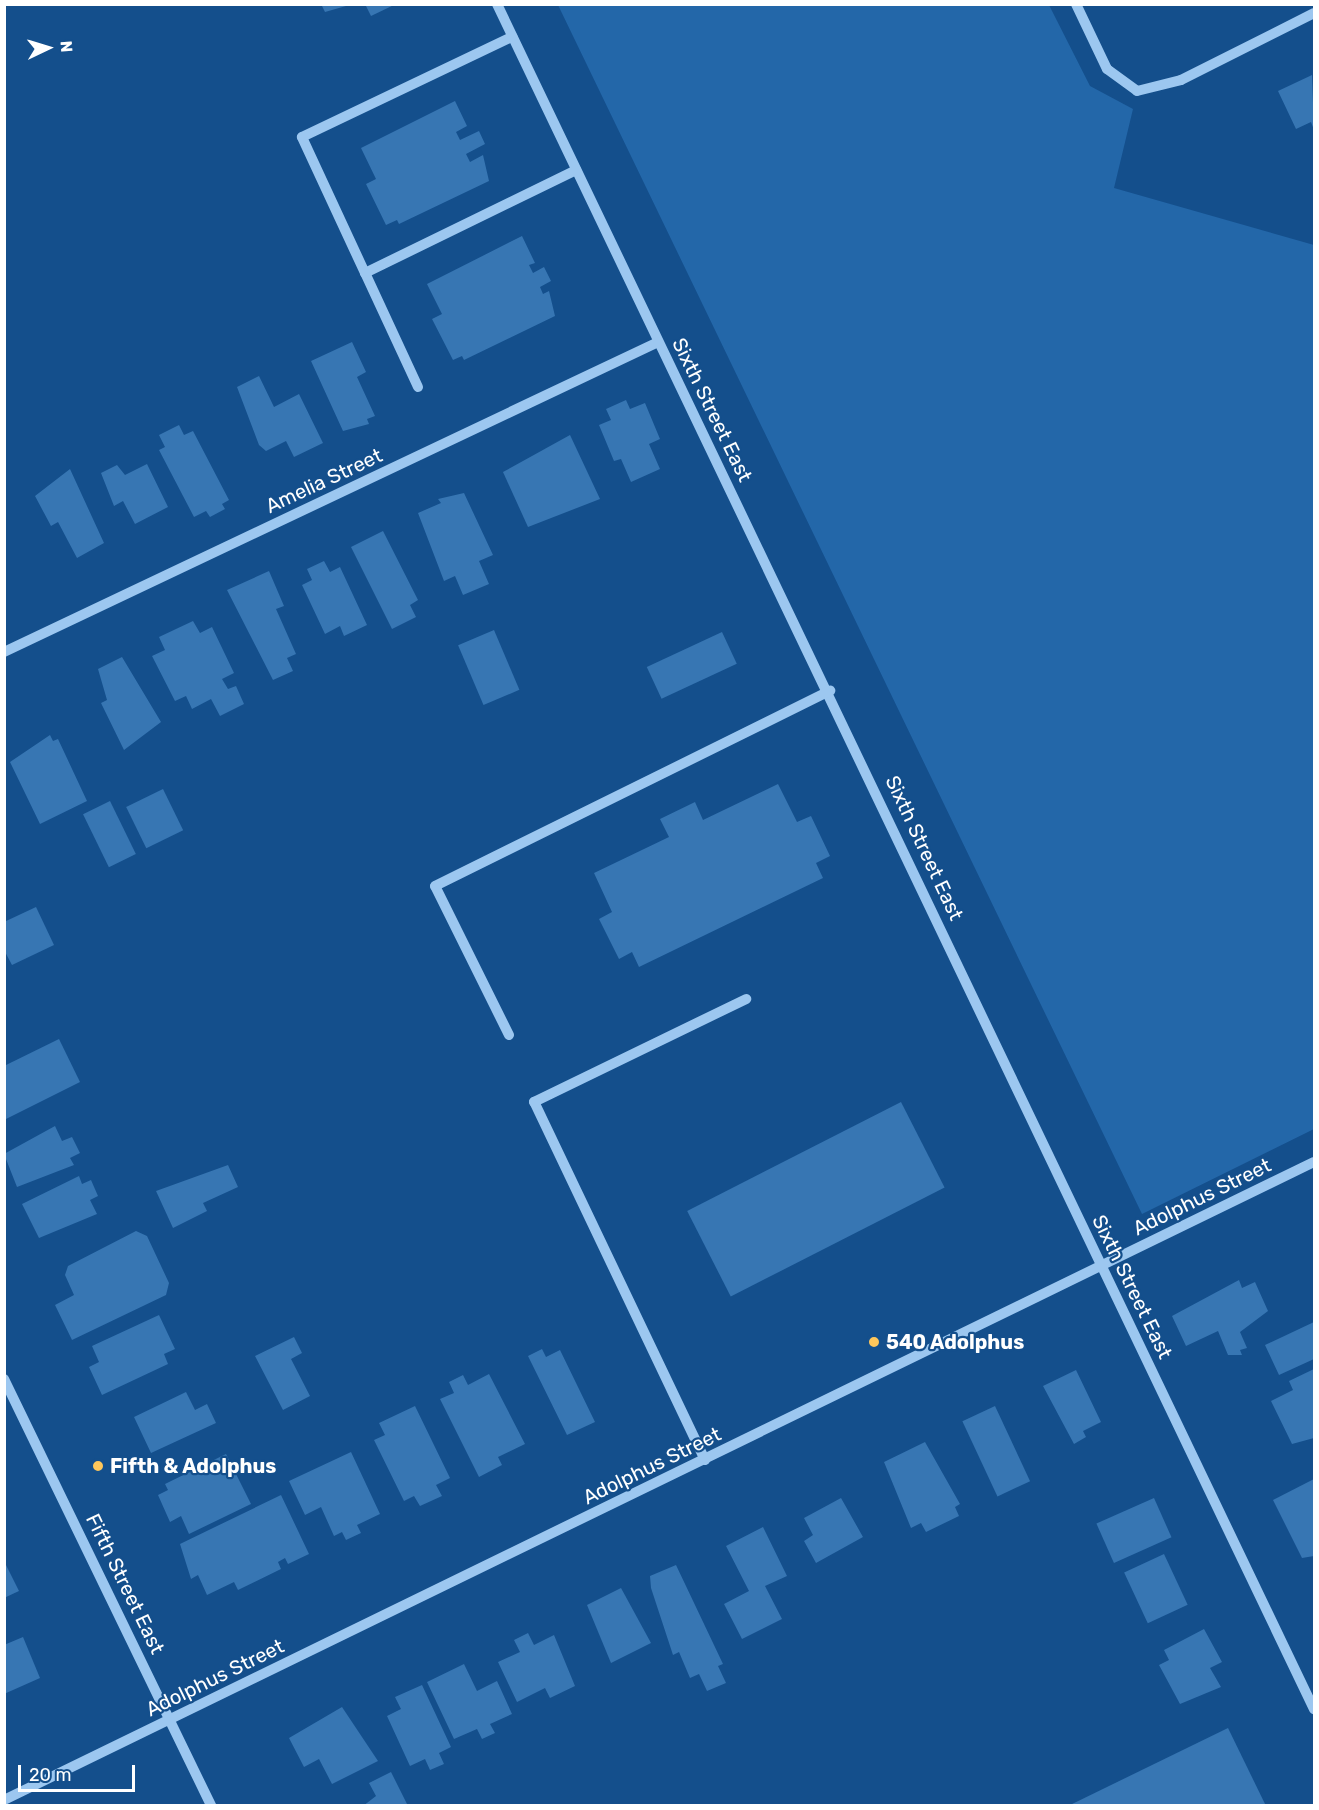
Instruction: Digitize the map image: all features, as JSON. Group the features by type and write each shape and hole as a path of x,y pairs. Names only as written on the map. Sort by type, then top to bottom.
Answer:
{"street":[{"name":"Sixth Street East","path":"497,4 658,342 830,691 1101,1266 1314,1709"},
{"path":"1076,4 1107,69 1137,91 1181,80 1314,13"},
{"path":"418,387 302,137 512,37"},
{"path":"365,273 576,170"},
{"name":"Amelia Street","path":"4,652 658,342"},
{"path":"509,1035 435,886 830,691"},
{"path":"705,1460 534,1102 746,999"},
{"name":"Adolphus Street","path":"4,1800 1314,1162"},
{"name":"Fifth Street East","path":"4,1379 211,1806"}],"shaded area":[{"path":"558,5 1049,5 1090,86 1133,109 1114,188 1314,245 1314,1129 1142,1214"}],"building":[{"path":"321,4 353,4 325,12"},
{"path":"365,4 396,4 371,16"},
{"path":"1312,75 1314,130 1311,122 1296,129 1278,91"},
{"path":"455,101 467,126 456,132 460,140 479,131 485,144 466,154 470,162 483,155 489,181 399,224 397,220 386,225 366,184 376,179 361,148"},
{"path":"522,236 535,263 529,265 533,273 544,267 551,281 540,287 543,294 549,291 555,316 464,360 462,356 453,360 432,319 442,314 427,284"},
{"path":"352,342 366,372 357,377 375,416 367,419 369,424 343,431 311,361"},
{"path":"259,376 274,407 299,394 323,443 294,457 286,441 266,451 259,445 237,387"},
{"path":"626,400 630,409 645,403 660,439 649,444 660,469 631,482 621,459 614,461 599,425 611,420 606,409"},
{"path":"179,425 184,435 193,431 229,500 222,504 225,509 210,517 206,511 194,517 159,450 165,447 159,435"},
{"path":"570,435 600,499 528,527 503,472"},
{"path":"147,464 168,507 135,524 123,501 114,506 101,473 117,465 125,475"},
{"path":"70,469 104,543 77,558 58,522 51,526 35,496"},
{"path":"464,493 493,555 479,561 489,584 463,595 455,576 444,581 418,513 441,503 438,499"},
{"path":"383,531 418,600 410,605 416,617 392,629 351,547"},
{"path":"324,561 330,572 340,567 367,625 344,636 340,626 325,634 302,585 312,580 307,569"},
{"path":"269,571 284,606 276,609 296,654 287,658 293,671 273,680 227,590"},
{"path":"193,621 200,633 212,627 234,673 222,679 228,689 236,686 244,704 220,716 211,699 192,709 186,696 175,701 152,656 165,650 159,637"},
{"path":"494,630 519,690 483,705 458,645"},
{"path":"722,632 737,664 662,699 647,667"},
{"path":"122,657 161,722 124,750 101,703 107,700 98,669"},
{"path":"50,735 53,741 58,739 87,801 40,824 10,762"},
{"path":"778,784 797,822 811,816 830,856 816,863 823,878 639,967 632,952 619,959 599,919 612,912 594,873 669,837 660,819 695,802 703,820"},
{"path":"163,789 183,830 146,848 126,807"},
{"path":"110,801 136,854 109,867 83,814"},
{"path":"36,907 54,945 12,965 4,950 4,922"},
{"path":"59,1039 80,1082 4,1120 4,1066"},
{"path":"901,1102 945,1188 731,1296 687,1211"},
{"path":"55,1126 62,1141 72,1137 80,1153 70,1158 74,1165 17,1187 4,1154"},
{"path":"228,1165 238,1187 203,1203 207,1211 173,1228 156,1191"},
{"path":"79,1176 82,1184 91,1180 98,1196 90,1200 97,1214 39,1238 22,1204"},
{"path":"136,1231 147,1236 169,1283 166,1295 72,1340 55,1305 74,1295 65,1275 68,1266"},
{"path":"1239,1280 1242,1288 1255,1282 1268,1311 1240,1332 1247,1348 1240,1350 1242,1355 1228,1355 1218,1331 1186,1346 1172,1316"},
{"path":"159,1315 175,1349 164,1354 168,1364 102,1395 89,1367 99,1362 92,1346"},
{"path":"1314,1322 1314,1359 1279,1375 1265,1345"},
{"path":"294,1337 302,1353 291,1359 310,1396 283,1410 255,1356"},
{"path":"542,1349 546,1357 560,1350 595,1422 567,1435 528,1356"},
{"path":"1314,1369 1314,1438 1292,1444 1271,1401 1293,1390 1289,1381"},
{"path":"1076,1370 1101,1422 1083,1431 1086,1437 1074,1444 1043,1386"},
{"path":"489,1374 525,1444 498,1457 502,1465 479,1477 440,1399 454,1393 449,1382 463,1375 468,1385"},
{"path":"186,1392 195,1410 207,1404 216,1423 151,1453 134,1417"},
{"path":"415,1406 450,1478 436,1485 442,1496 420,1506 414,1496 404,1501 374,1440 385,1435 379,1423"},
{"path":"995,1406 1030,1481 997,1496 962,1421"},
{"path":"925,1442 960,1504 955,1507 959,1516 926,1532 921,1523 911,1528 884,1462"},
{"path":"351,1452 380,1514 357,1525 361,1533 346,1540 342,1532 334,1536 321,1507 305,1515 289,1481"},
{"path":"226,1454 251,1504 189,1534 181,1516 170,1522 158,1495 168,1490 165,1484"},
{"path":"1314,1479 1314,1556 1302,1558 1273,1500"},
{"path":"281,1495 309,1554 288,1564 285,1558 278,1562 281,1569 238,1590 234,1582 207,1595 198,1575 191,1579 180,1544"},
{"path":"841,1498 863,1537 816,1563 804,1541 813,1535 804,1518"},
{"path":"1154,1498 1171,1537 1114,1563 1096,1524"},
{"path":"763,1527 787,1576 765,1586 782,1619 742,1639 724,1604 749,1591 726,1546"},
{"path":"1164,1554 1188,1605 1148,1623 1124,1573"},
{"path":"4,1561 19,1591 4,1598"},
{"path":"676,1565 723,1664 718,1666 726,1683 707,1691 699,1674 690,1678 679,1652 673,1655 651,1588 650,1576"},
{"path":"621,1588 651,1643 611,1663 587,1605"},
{"path":"1204,1629 1222,1662 1210,1668 1221,1687 1180,1704 1159,1665 1169,1660 1164,1650"},
{"path":"528,1633 534,1645 554,1635 575,1686 550,1698 545,1688 517,1702 498,1662 520,1652 514,1640"},
{"path":"23,1637 40,1678 4,1694 4,1645"},
{"path":"464,1664 477,1691 497,1681 512,1714 490,1724 495,1733 482,1739 477,1729 454,1739 427,1682"},
{"path":"422,1685 451,1747 439,1753 444,1764 430,1770 425,1759 410,1766 387,1716 401,1709 395,1697"},
{"path":"342,1707 378,1761 332,1784 319,1759 304,1767 289,1738"},
{"path":"1228,1728 1266,1806 1068,1806"},
{"path":"391,1772 408,1806 363,1806 376,1796 369,1783"}],"place":[{"name":"540 Adolphus","path":"874,1342"},
{"name":"Fifth & Adolphus","path":"98,1466"}]}
